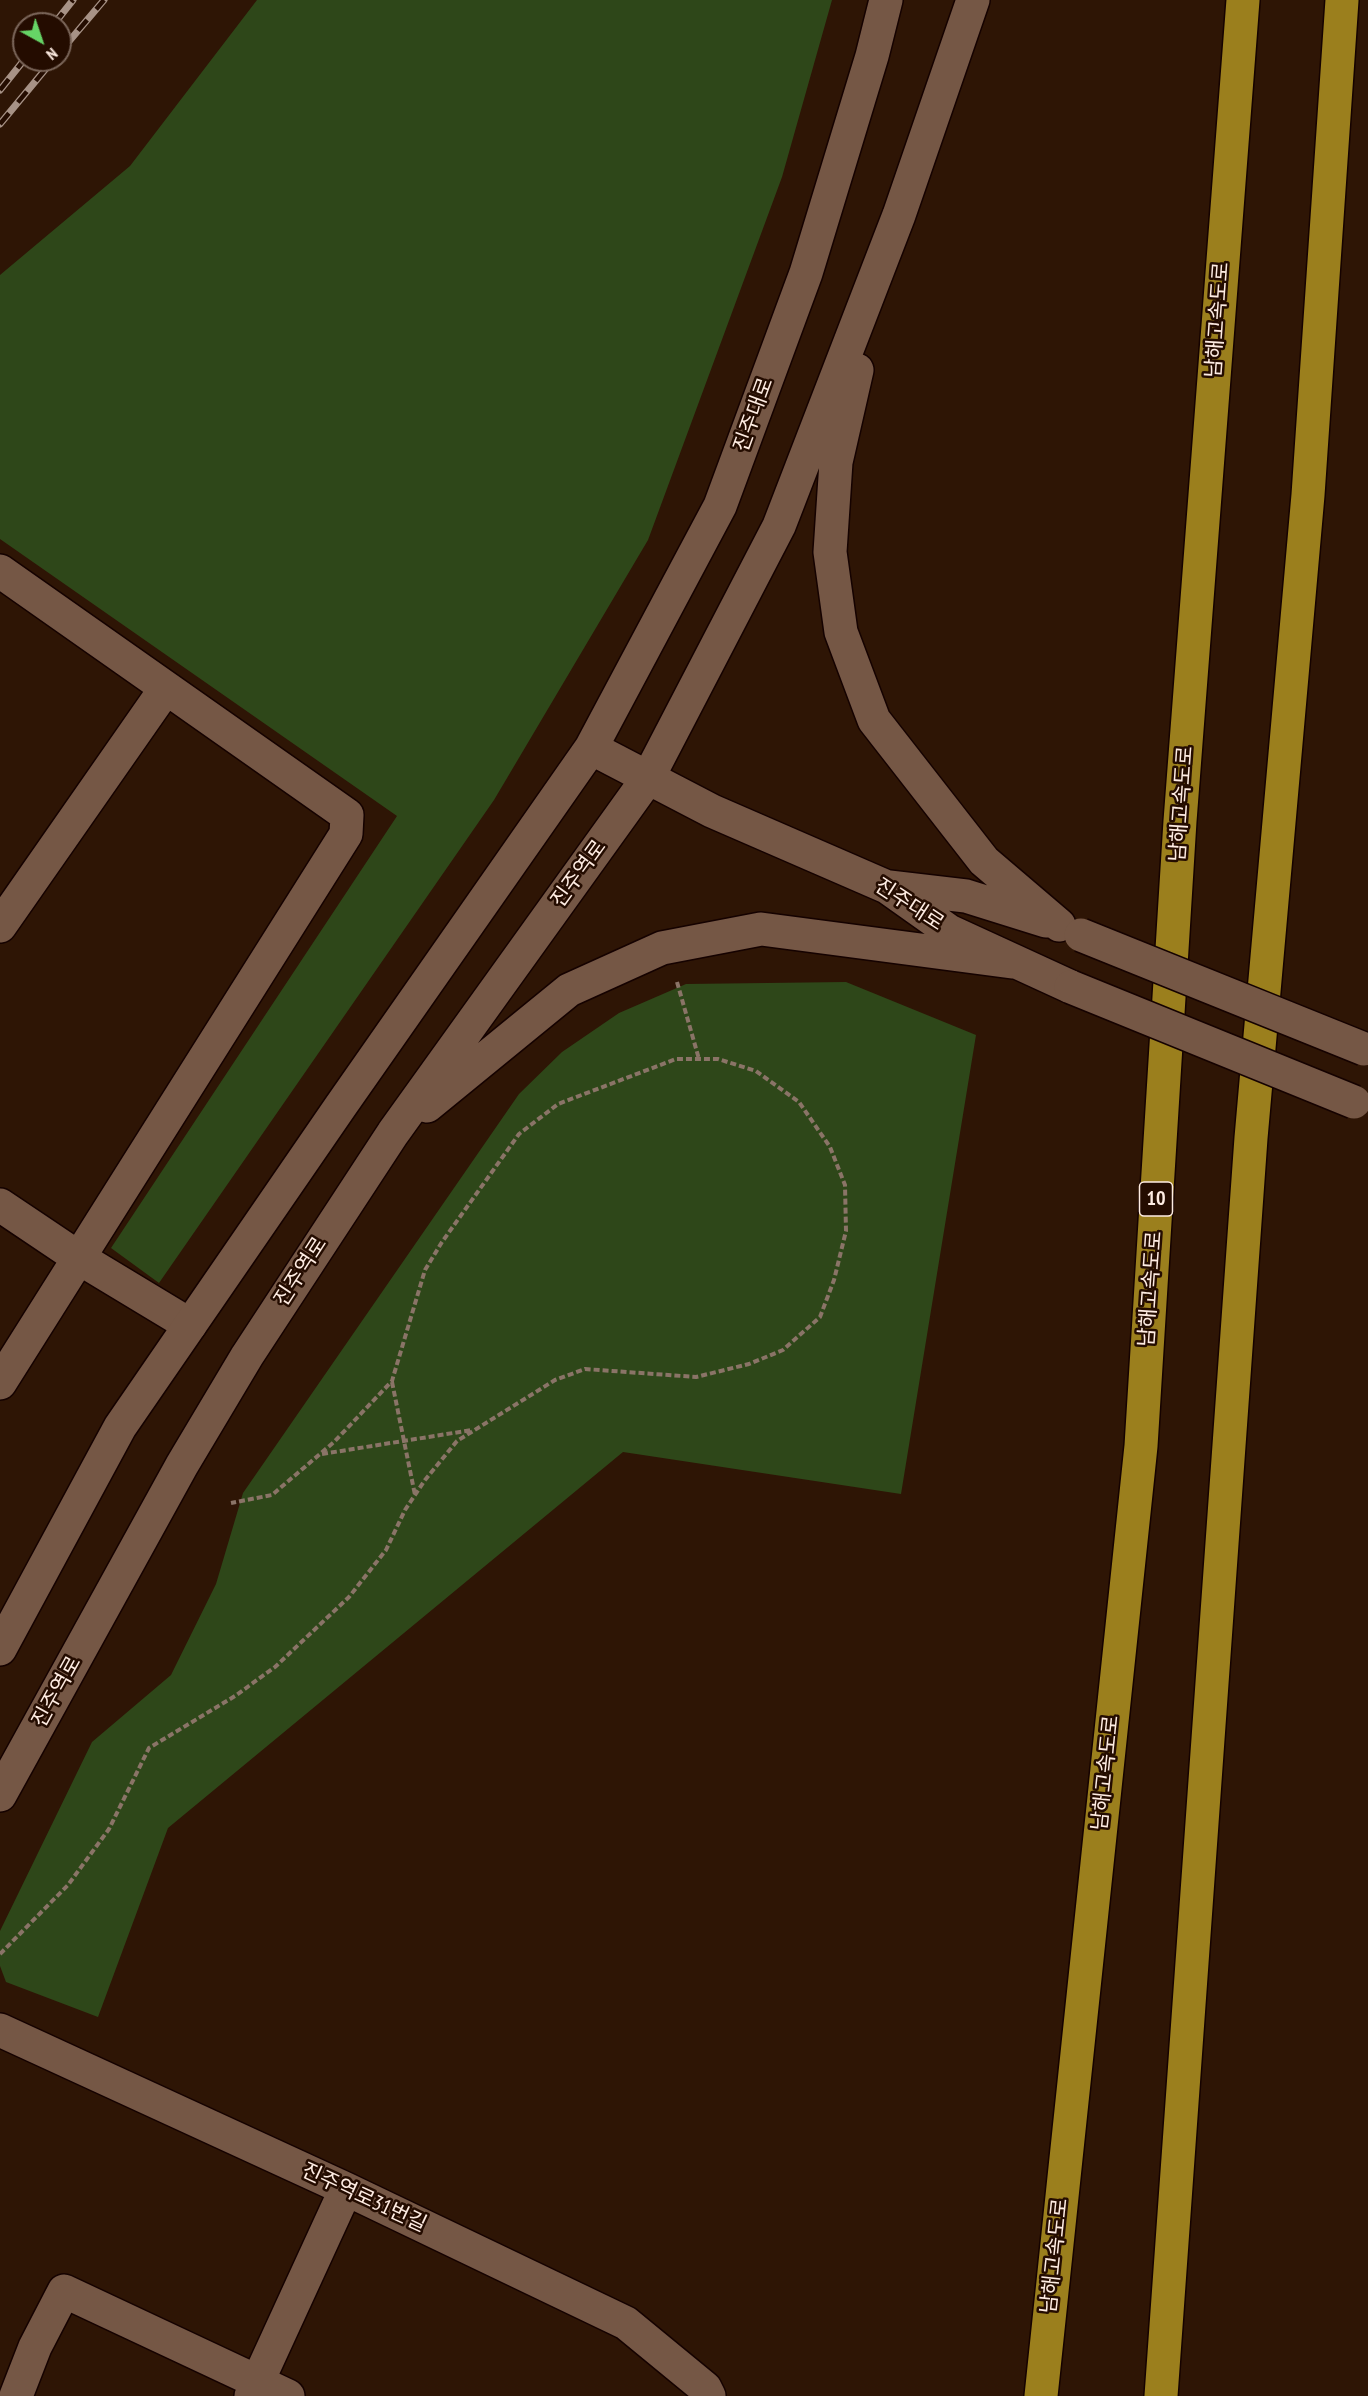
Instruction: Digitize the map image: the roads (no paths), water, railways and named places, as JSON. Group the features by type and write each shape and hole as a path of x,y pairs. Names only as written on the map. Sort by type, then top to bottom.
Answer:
{"highway":[{"name":"남해고속도로","path":"1041,2396 1141,1446 1180,821 1243,0"},
{"path":"1161,2396 1250,1150 1308,495 1342,0"}],"street":[{"name":"진주대로","path":"886,0 872,56 806,273 720,506 591,748 712,811 887,887 949,931 1012,962 1361,1105"},
{"path":"648,778 779,526 899,215 973,0"},
{"path":"881,263 836,462 830,552 841,632 874,720 984,861 1070,930"},
{"path":"0,571 347,815 346,834 0,1383"},
{"path":"0,926 166,688"},
{"path":"0,1649 120,1427 339,1107 591,748"},
{"name":"진주역로","path":"0,1795 182,1465 247,1356 393,1133 648,778"},
{"path":"887,887 966,896 1070,930 1366,1050"},
{"path":"393,1133 569,990 662,948 761,928 1012,962"},
{"path":"0,1205 79,1258 190,1325"},
{"name":"진주역로31번길","path":"0,2030 346,2189 626,2323 705,2388 710,2396"},
{"path":"254,2389 346,2189"},
{"path":"16,2396 35,2347 64,2290 254,2389 288,2396"}],"railway":[{"path":"64,12 73,0"},
{"path":"72,38 104,0"},
{"path":"0,90 14,72"},
{"path":"0,124 43,72"}]}
